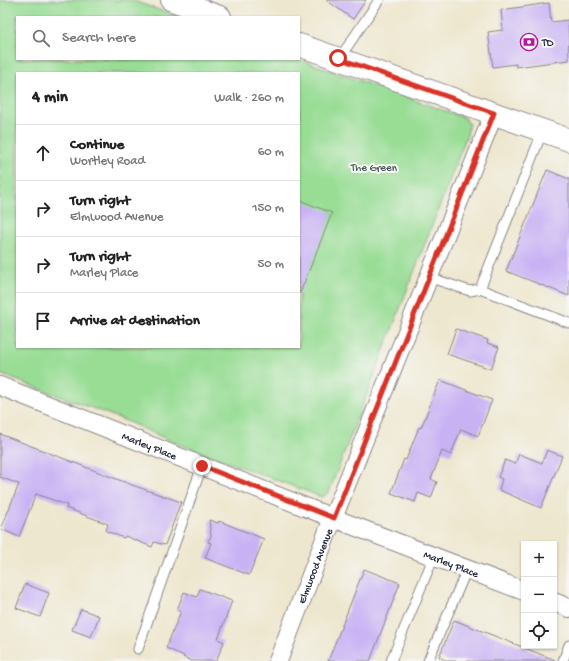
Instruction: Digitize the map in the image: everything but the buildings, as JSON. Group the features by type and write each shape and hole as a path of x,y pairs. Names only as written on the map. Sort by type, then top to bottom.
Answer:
{"street":[{"path":"172,0 217,16"},
{"path":"300,45 494,113 560,133"},
{"name":"Elmwood Avenue","path":"278,661 494,113"},
{"name":"Marley Place","path":"0,386 334,518 521,590"},
{"path":"557,603 569,608"}],"lane":[{"path":"338,58 379,0"},
{"path":"480,289 560,133"},
{"path":"428,278 470,291 480,289 569,323"},
{"path":"138,649 202,466"},
{"path":"391,661 434,556"},
{"path":"428,661 467,569"},
{"path":"562,661 569,645"}],"green space":[{"name":"The Green","path":"0,0 131,0 176,16 16,16 16,60 300,60 465,118 469,124 467,135 329,492 322,497 171,441 124,420 0,374"}],"place":[{"name":"TD","path":"529,42"}],"route":[{"path":"202,466 334,518 494,113 338,58"}]}
